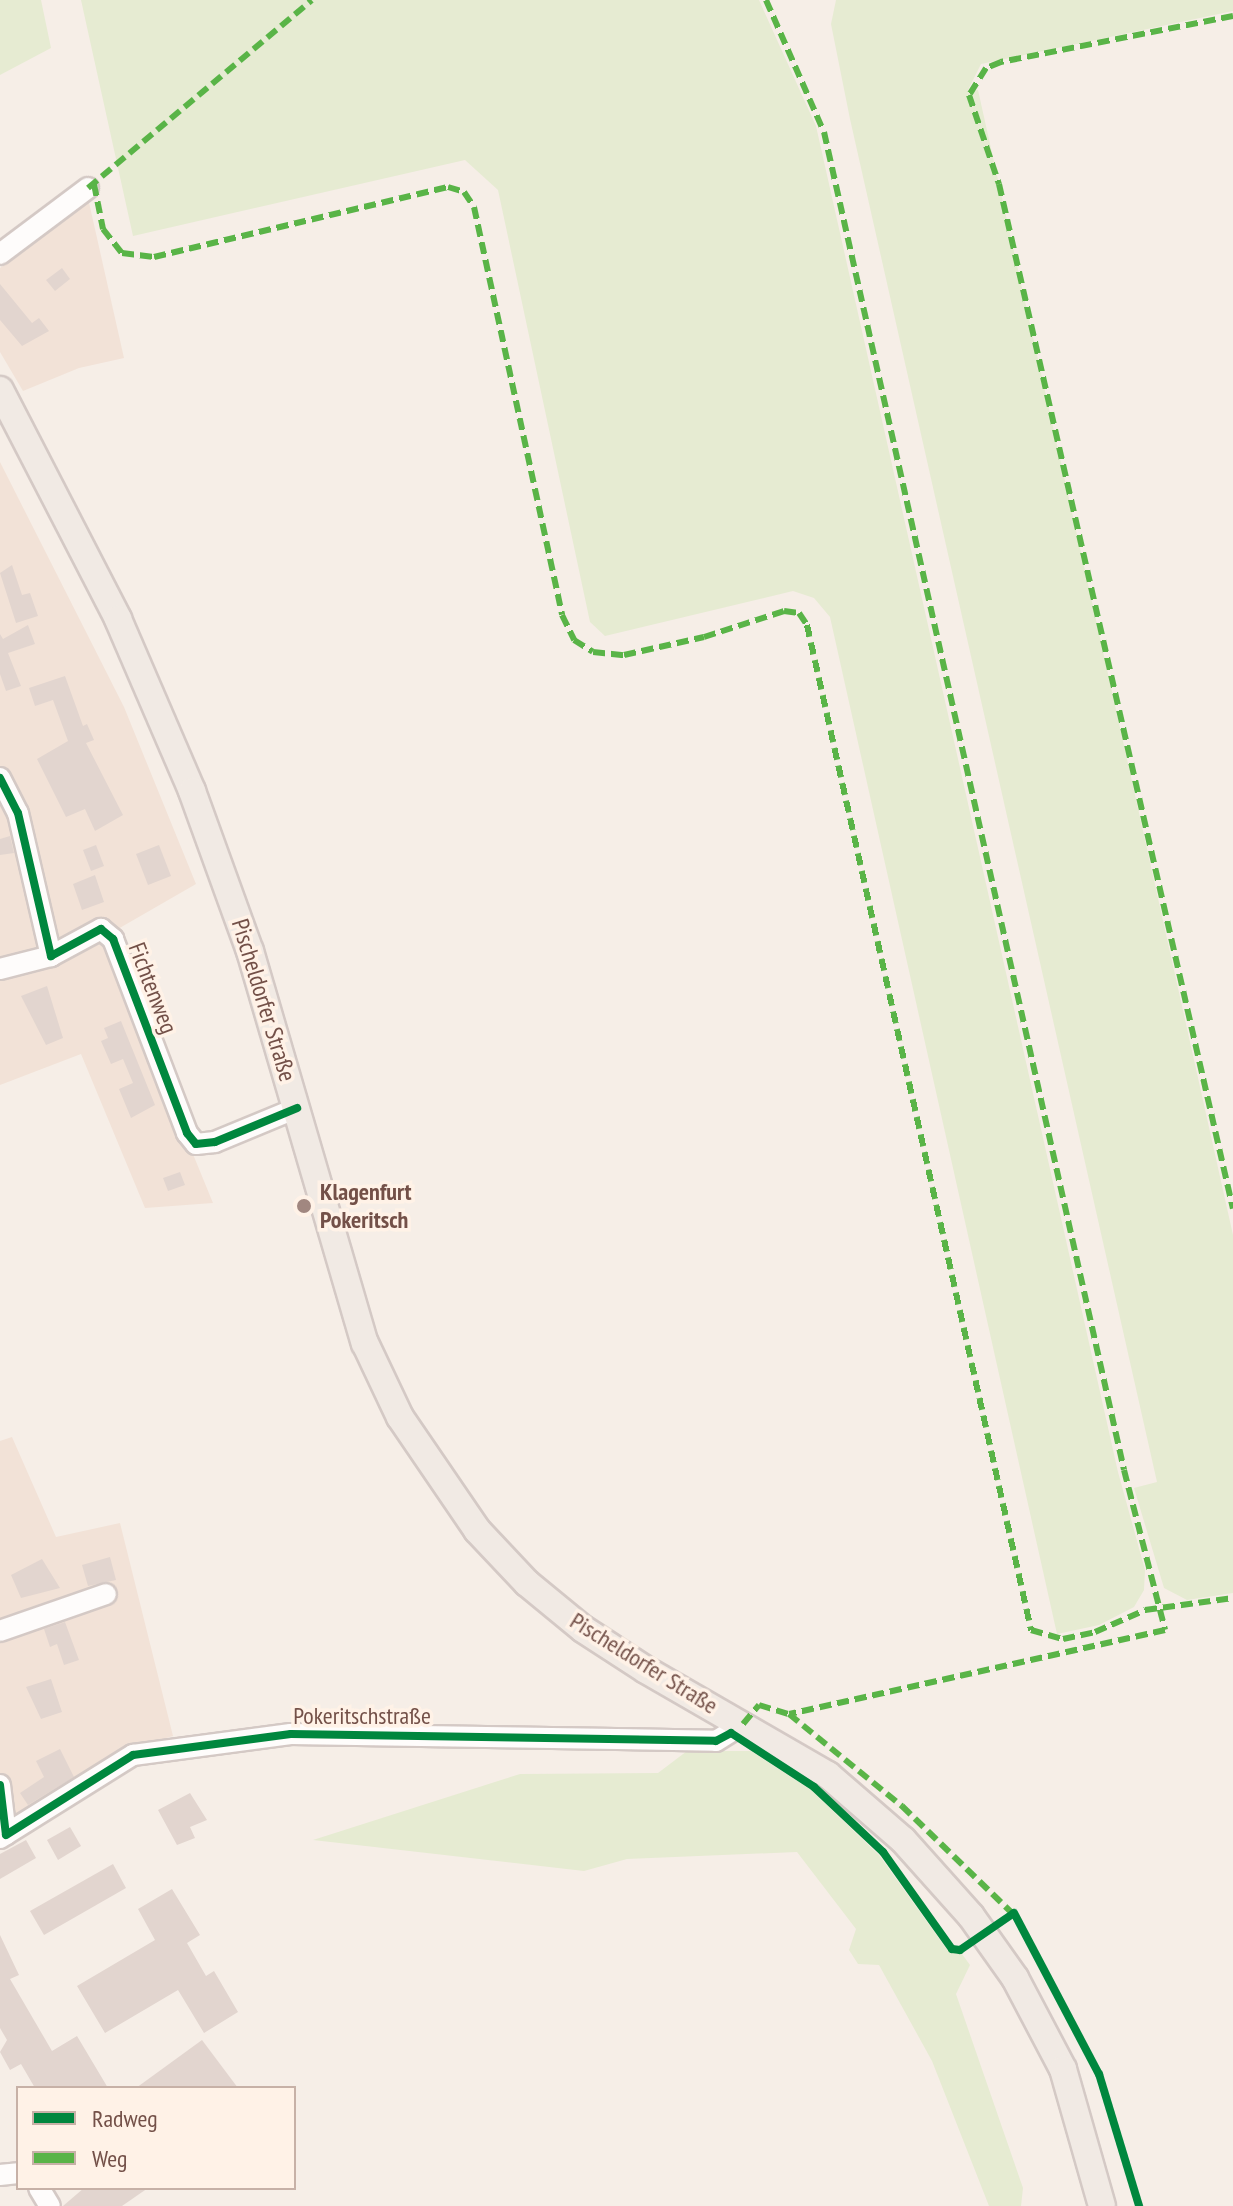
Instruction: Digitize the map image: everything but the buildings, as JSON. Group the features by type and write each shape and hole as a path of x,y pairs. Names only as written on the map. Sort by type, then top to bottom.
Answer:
{"main road":[{"name":"Pischeldorfer Straße","path":"0,390 118,619 192,791 250,951 365,1343 400,1417 436,1475 477,1530 527,1583 583,1629 828,1775 903,1840 971,1916 1046,2032 1063,2069 1102,2206"},
{"path":"1092,2168 1111,2206"}],"street":[{"path":"0,254 88,188"},
{"path":"0,778 18,813 51,956 0,969"},
{"name":"Fichtenweg","path":"51,956 101,929 113,939 187,1133 196,1144 215,1142 297,1108"},
{"path":"0,1638 0,1630 106,1594"},
{"name":"Pokeritschstraße","path":"3,1836 133,1755 291,1734 716,1741 743,1724"},
{"path":"0,1785 3,1836"}],"shaded area":[{"path":"88,198 124,358 79,368 23,391 0,352 0,268"},
{"path":"0,462 124,707 196,884 104,937 213,1203 145,1208 81,1054 0,1085"},
{"path":"12,1437 56,1537 120,1523 173,1736 136,1747 0,1831 0,1441"}],"green space":[{"path":"0,0 41,0 51,48 0,75"},
{"path":"81,0 759,0 816,126 1118,1472 1145,1570 1144,1590 1134,1607 1099,1625 1057,1634 830,617 814,598 793,591 605,636 590,622 498,190 465,160 133,236"},
{"path":"836,0 1233,0 1233,11 981,64 967,92 978,90 1233,1235 1233,1593 1187,1600 1164,1588 1134,1488 1157,1482 850,119 831,24"},
{"path":"687,1751 751,1751 811,1790 879,1855 948,1951 962,1954 970,1965 956,1994 1023,2188 1021,2206 989,2206 932,2061 879,1965 858,1964 849,1950 856,1929 797,1852 627,1859 584,1871 313,1840 520,1774 658,1773"}],"marked path":[{"path":"88,188 312,0"},
{"path":"766,0 824,132 1124,1470 1165,1630 789,1714"},
{"path":"1233,16 1001,62 986,68 969,95 999,184 1233,1209"},
{"path":"94,184 103,229 122,253 154,257 448,187 464,192 474,207 562,615 574,640 593,652 624,655 704,637 784,611 799,613 807,625 1031,1630 1063,1639 1095,1632 1145,1610 1233,1598"},
{"path":"743,1724 759,1705 789,1714 902,1806 1017,1918"}],"cycle path":[{"path":"0,778 18,813 51,956 101,929 113,939 187,1133 196,1144 215,1142 297,1108"},
{"path":"0,1785 6,1835 133,1755 291,1734 716,1741 731,1733 814,1787 883,1852 952,1949 960,1950 1014,1913 1099,2074 1139,2206"}],"place":[{"name":"Klagenfurt Pokeritsch","path":"304,1206"}]}
